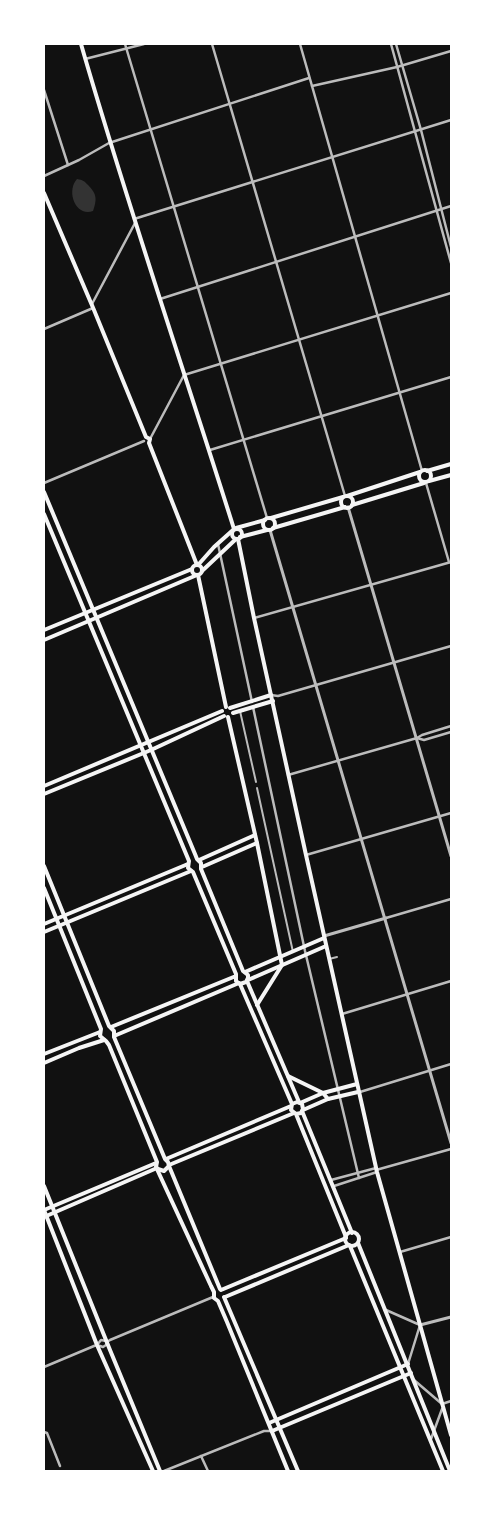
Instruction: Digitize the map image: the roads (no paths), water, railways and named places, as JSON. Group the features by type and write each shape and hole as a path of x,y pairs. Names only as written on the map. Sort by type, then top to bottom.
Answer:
{"main road":[{"path":"81,44 109,142 210,450 234,529 232,535 238,538 451,475"},
{"path":"44,193 202,571"},
{"path":"44,630 192,569 234,529 451,464"},
{"path":"423,471 431,475 426,482"},
{"path":"423,471 418,478 426,482"},
{"path":"44,492 148,743 198,860 201,863 201,868 244,972 248,975 247,980 257,1006 299,1102 303,1106 352,1233 358,1237 358,1243 450,1471"},
{"path":"345,496 352,498 348,506"},
{"path":"345,496 341,503 348,506"},
{"path":"44,514 141,745 189,863 188,868 192,872 236,975 236,981 239,983 270,1052 291,1105 291,1110 295,1114 346,1242 349,1245 443,1471"},
{"path":"268,519 275,522 275,525 270,529 264,528 263,524 268,519"},
{"path":"50,529 58,526"},
{"path":"44,640 197,575 238,538 241,531 234,529"},
{"path":"238,538 288,775 376,1170 451,1434"},
{"path":"192,569 197,575 226,712 257,843 282,965 257,1006"},
{"path":"74,588 82,584"},
{"path":"114,601 118,609"},
{"path":"44,786 141,745 271,695"},
{"path":"44,794 151,750 226,712 232,713 273,701"},
{"path":"81,771 84,777"},
{"path":"44,924 189,863 193,859 198,860 255,835"},
{"path":"44,932 132,895 192,872 197,872 201,868 257,843"},
{"path":"44,866 192,1223 224,1293 278,1428 298,1471"},
{"path":"44,888 60,925 101,1037 105,1040 157,1162 158,1169 218,1301 288,1471"},
{"path":"130,888 132,895"},
{"path":"44,1054 100,1030 104,1026 110,1026 176,1000 236,975 239,972 244,972 305,947 324,937"},
{"path":"44,1063 78,1048 109,1040 114,1036 239,983 245,983 247,980 326,946"},
{"path":"176,1000 180,1008"},
{"path":"270,1052 276,1050"},
{"path":"288,1076 323,1093 328,1099"},
{"path":"153,1471 97,1345 45,1217 44,1210 157,1162 161,1158 166,1159 291,1105 294,1102 357,1084"},
{"path":"45,1217 158,1169 164,1171 169,1166 299,1114 303,1110 328,1099 358,1092"},
{"path":"44,1186 160,1471"},
{"path":"184,1227 192,1223"},
{"path":"214,1295 216,1290 221,1290 346,1238 352,1233"},
{"path":"218,1301 349,1245 353,1246 358,1243"},
{"path":"269,1424 408,1364"},
{"path":"272,1431 411,1374"}],"street":[{"path":"125,44 268,519"},
{"path":"85,60 144,44"},
{"path":"212,44 345,496"},
{"path":"300,44 423,471"},
{"path":"391,44 451,263"},
{"path":"396,44 421,130 451,246 447,247"},
{"path":"312,86 397,67 451,50"},
{"path":"44,176 68,166 109,142 309,78"},
{"path":"44,90 68,166"},
{"path":"405,95 410,93"},
{"path":"44,329 92,307 135,222 174,207 451,120"},
{"path":"427,174 432,172"},
{"path":"160,299 451,206"},
{"path":"44,483 147,440 184,375 451,293"},
{"path":"210,450 451,377"},
{"path":"254,618 450,562 426,482"},
{"path":"348,506 451,856"},
{"path":"270,529 451,1142"},
{"path":"218,544 306,954 359,1178"},
{"path":"271,695 278,696 451,646"},
{"path":"273,701 278,696"},
{"path":"240,711 256,782"},
{"path":"288,775 417,738 451,726"},
{"path":"417,738 424,740 451,732"},
{"path":"257,788 293,952"},
{"path":"306,855 451,813"},
{"path":"324,937 451,899"},
{"path":"329,959 337,957"},
{"path":"342,1014 451,981"},
{"path":"358,1092 430,1072 451,1064"},
{"path":"331,1180 376,1170 451,1149"},
{"path":"334,1186 376,1170"},
{"path":"399,1252 451,1237"},
{"path":"97,1345 103,1347 107,1342 214,1295"},
{"path":"376,1309 384,1308 420,1325 451,1317"},
{"path":"408,1364 420,1325"},
{"path":"44,1367 97,1345 101,1340 107,1342"},
{"path":"413,1379 442,1406"},
{"path":"430,1440 442,1406 451,1401"},
{"path":"264,1431 269,1424"},
{"path":"164,1471 264,1431 272,1431"},
{"path":"44,1432 47,1433 60,1466"},
{"path":"201,1456 208,1471"}]}
